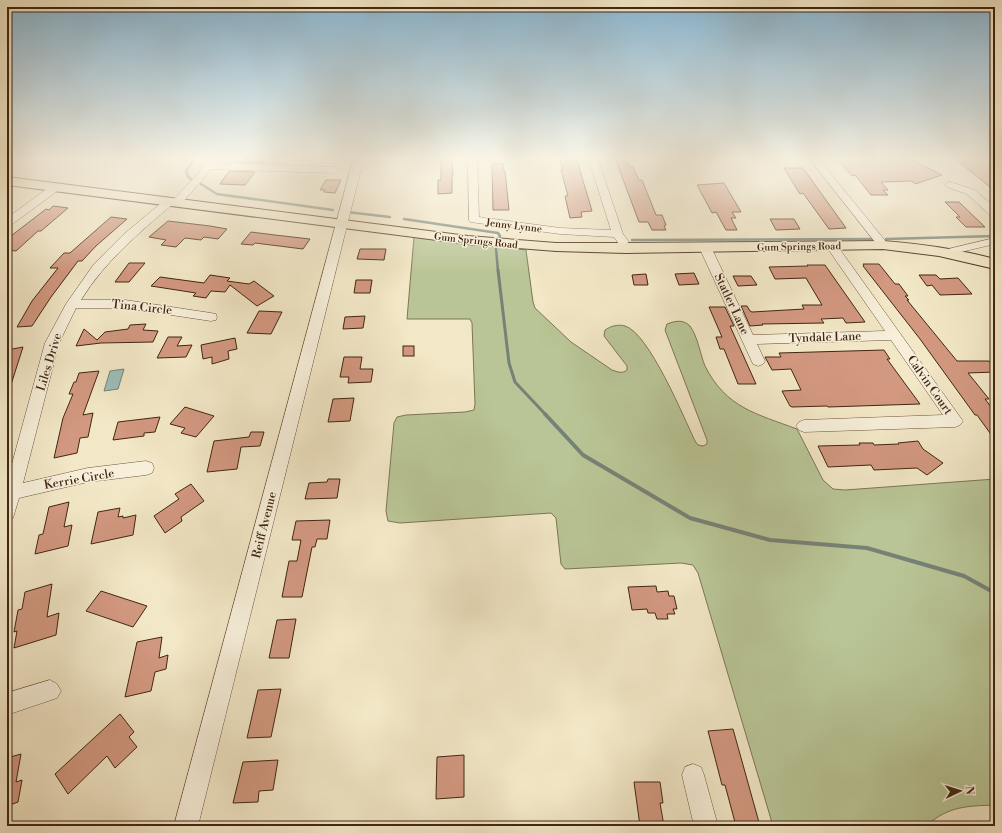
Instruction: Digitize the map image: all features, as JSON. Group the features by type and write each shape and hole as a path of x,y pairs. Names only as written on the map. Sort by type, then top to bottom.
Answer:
{"main road":[{"name":"Gum Springs Road","path":"130,196 468,240 522,245 626,248 883,245 948,252 995,264"}],"street":[{"path":"7,223 44,196"},
{"name":"Liles Drive","path":"7,514 52,343 72,304 91,276 116,248 179,196"},
{"name":"Reiff Avenue","path":"186,826 349,196"},
{"name":"Jenny Lynne","path":"473,196 474,220 560,231 618,234"},
{"path":"606,196 618,234 626,248"},
{"path":"843,196 883,245"},
{"path":"975,196 995,214"},
{"path":"948,252 995,241"},
{"name":"Calvin Court","path":"804,426 955,420 832,246"},
{"name":"Statler Lane","path":"705,247 758,361"},
{"name":"Tina Circle","path":"72,304 125,304 211,317"},
{"name":"Tyndale Lane","path":"755,339 895,335"},
{"name":"Kerrie Circle","path":"13,492 88,475 146,468"},
{"path":"7,704 50,691"},
{"path":"693,775 706,826"}],"green space":[{"path":"414,237 526,250 535,308 571,342 612,370 618,372 627,370 627,366 604,336 605,330 612,326 620,325 625,326 634,332 645,344 655,359 698,445 703,446 707,444 707,440 665,330 667,324 676,321 685,322 693,330 705,366 713,380 733,400 756,414 797,429 823,480 833,489 845,490 995,479 995,805 958,808 942,814 927,826 773,826 698,573 693,565 681,563 565,569 561,564 556,518 551,513 400,523 388,521 386,511 394,423 397,417 406,415 465,412 474,410 475,404 472,323 470,319 407,319"}],"water":[{"path":"124,369 118,389 104,391 110,371"}],"building":[{"path":"493,196 508,196 509,210 493,210"},
{"path":"565,196 588,196 592,211 581,212 582,217 570,218"},
{"path":"629,196 648,196 656,215 662,215 666,225 664,226 666,230 652,230 648,222 639,222"},
{"path":"703,196 732,196 741,212 732,212 736,218 731,218 737,230 726,230 716,212 712,213"},
{"path":"805,196 823,196 846,228 829,229"},
{"path":"945,202 959,202 985,227 966,227 956,217 960,217"},
{"path":"53,206 68,208 41,231 38,231 16,251 7,250 7,239 46,209 49,210"},
{"path":"111,217 127,219 96,246 82,261 78,261 51,297 32,326 17,327 32,301 58,268 50,268 64,253 70,253"},
{"path":"770,219 794,219 800,229 776,230"},
{"path":"168,221 227,229 218,239 204,237 201,240 185,238 176,247 161,245 166,240 149,237"},
{"path":"251,232 310,239 303,249 255,243 253,245 241,244"},
{"path":"360,249 386,249 384,260 357,259"},
{"path":"129,263 145,263 129,282 115,282"},
{"path":"863,264 879,264 895,284 899,284 908,296 905,296 909,300 907,300 957,361 989,361 995,368 995,372 968,373 989,399 985,399 995,412 995,440 920,339 863,266"},
{"path":"807,265 825,265 865,322 846,323 843,318 821,319 824,323 762,324 763,325 750,326 741,306 747,306 752,312 804,309 802,305 822,305 806,278 775,279 769,267 808,266"},
{"path":"694,273 699,284 679,285 675,274"},
{"path":"646,274 648,285 634,285 632,275"},
{"path":"210,275 230,278 227,281 249,284 254,281 274,296 257,306 230,285 225,292 211,291 206,298 193,296 196,293 151,286 160,277 204,283"},
{"path":"919,275 936,275 940,279 958,278 972,294 940,295 932,285 927,286"},
{"path":"733,276 751,276 757,285 738,286"},
{"path":"356,280 372,280 370,293 354,293"},
{"path":"709,307 725,307 734,326 730,326 756,384 738,384 724,349 720,349 716,337 722,337"},
{"path":"259,311 282,312 271,334 247,333"},
{"path":"365,316 363,328 343,329 345,317"},
{"path":"146,324 143,330 158,331 153,342 101,343 76,346 84,329 97,340 105,332 128,329 130,325"},
{"path":"168,337 182,337 177,346 192,345 186,357 157,358"},
{"path":"235,338 237,349 228,351 229,359 212,364 212,357 203,359 201,345"},
{"path":"403,346 414,346 414,356 403,356"},
{"path":"23,347 9,391 7,391 7,350"},
{"path":"884,350 890,359 887,359 920,404 792,407 782,391 801,390 791,369 772,370 765,357 781,357 779,353"},
{"path":"344,357 362,357 360,369 373,369 371,382 348,383 349,377 340,377"},
{"path":"99,371 83,415 93,413 88,437 80,438 77,453 54,458 63,418 73,394 69,394 74,382 76,382 79,373"},
{"path":"354,398 350,421 328,422 333,399"},
{"path":"185,407 214,416 196,437 181,433 185,428 170,424"},
{"path":"160,417 155,432 144,433 144,436 113,440 118,422"},
{"path":"251,432 264,432 260,446 241,447 237,469 207,472 214,441 249,437"},
{"path":"918,441 923,449 943,463 927,475 917,468 874,470 871,465 828,467 818,446 860,445 859,443 873,443 874,445 899,444 898,443"},
{"path":"328,479 340,479 337,498 305,499 309,483 327,482"},
{"path":"191,484 204,501 181,517 182,521 165,533 154,516 179,499 175,494"},
{"path":"69,502 64,527 72,525 68,546 35,554 39,535 43,534 49,507"},
{"path":"120,508 118,517 123,516 123,518 136,515 133,535 91,544 98,512"},
{"path":"330,520 327,539 317,539 315,547 312,547 302,597 282,597 289,561 297,561 301,540 292,540 296,521"},
{"path":"52,584 47,617 59,613 56,635 14,648 17,631 14,632 18,610 22,609 25,592"},
{"path":"656,586 657,592 668,591 669,596 674,596 677,609 673,609 675,614 667,614 668,619 657,619 655,613 648,613 647,609 632,610 628,587"},
{"path":"101,591 147,606 133,627 86,611"},
{"path":"296,619 289,658 269,658 277,620"},
{"path":"162,637 159,658 168,655 166,669 155,672 151,691 125,697 137,642"},
{"path":"281,689 271,737 247,738 258,690"},
{"path":"120,714 134,732 129,737 137,747 115,768 107,756 68,794 55,774"},
{"path":"733,729 760,826 736,826 725,785 722,785 708,731"},
{"path":"21,754 16,782 22,780 18,802 7,806 7,758"},
{"path":"464,755 464,797 436,799 437,757"},
{"path":"278,760 273,790 259,791 258,802 233,803 243,762"},
{"path":"634,782 660,782 663,803 660,803 664,826 640,826"}],"waterway":[{"path":"231,196 333,210"},
{"path":"347,212 390,217"},
{"path":"404,219 498,233 500,236 499,239"},
{"path":"886,239 995,236"},
{"path":"632,240 873,239"},
{"path":"496,249 498,271"},
{"path":"498,270 509,363 515,382 546,415"},
{"path":"545,414 583,455 690,518 770,540 867,548 964,576 995,593"}]}
